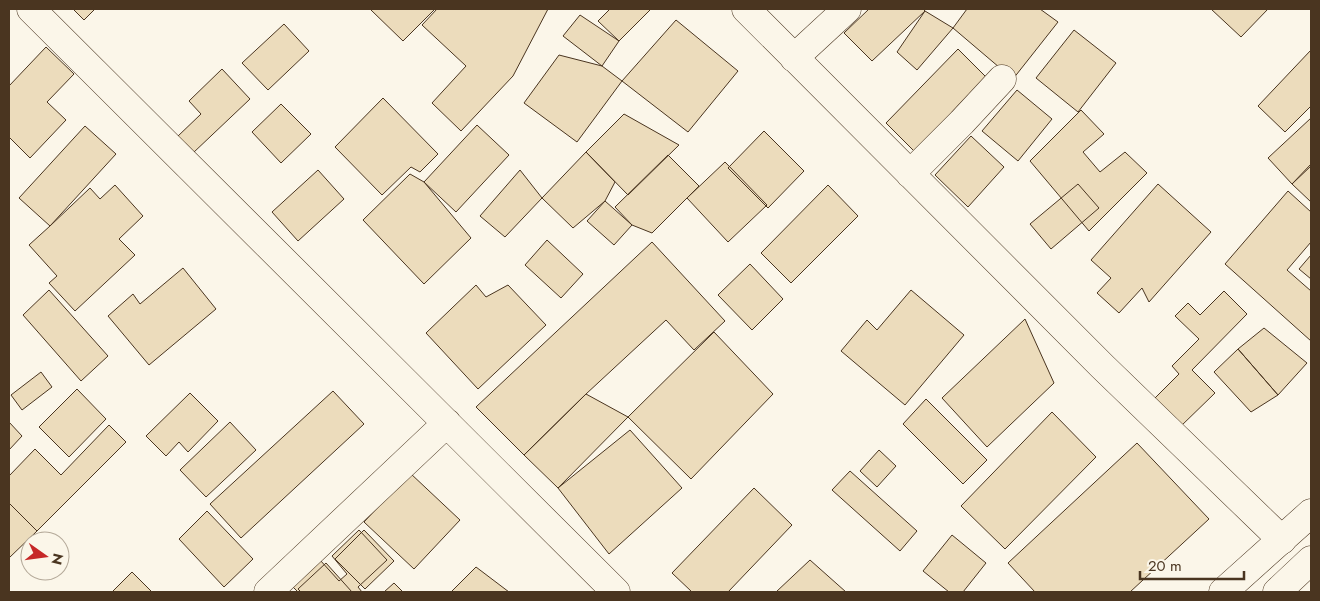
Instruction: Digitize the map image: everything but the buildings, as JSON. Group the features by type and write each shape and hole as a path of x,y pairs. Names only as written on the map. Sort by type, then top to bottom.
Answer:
{"main road":[{"path":"31,9 616,592"},
{"path":"746,9 1102,366 1282,540"},
{"path":"794,58 847,9"},
{"path":"910,174 1002,79"},
{"path":"268,592 447,423"},
{"path":"1223,592 1311,513"},
{"path":"1277,592 1310,565"}]}
